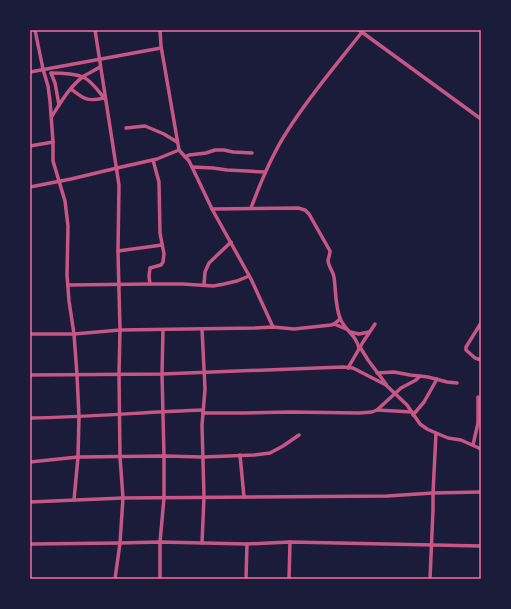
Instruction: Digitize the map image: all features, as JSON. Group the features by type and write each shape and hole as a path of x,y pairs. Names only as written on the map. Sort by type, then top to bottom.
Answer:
{"street":[{"path":"41,30 36,30 43,69 48,86 52,117 53,160 65,201 68,226 68,285 74,334 79,417 78,457 74,500"},
{"path":"95,30 119,185 118,251 120,330 120,457 123,498 120,544 115,579"},
{"path":"160,30 161,48 178,150 189,161 212,209 249,276 273,327"},
{"path":"251,208 261,180 287,131 361,31 481,120"},
{"path":"30,72 161,48"},
{"path":"52,117 59,104 71,89 83,77 100,67"},
{"path":"48,68 55,83 59,104"},
{"path":"51,73 62,73 83,77 88,80 105,99"},
{"path":"71,89 86,99 105,99"},
{"path":"126,128 145,126 164,134 176,142"},
{"path":"30,146 53,142"},
{"path":"30,187 157,160 178,150"},
{"path":"186,157 189,155 222,150 252,153"},
{"path":"150,284 150,268 161,265 164,262 160,233 159,182 153,160"},
{"path":"192,167 265,172"},
{"path":"212,209 298,208 309,214 330,251 328,258 334,278 336,304 340,319 357,341 359,348 377,373 386,385 407,405 420,424 436,434 481,448"},
{"path":"204,285 205,272 208,264 231,242"},
{"path":"118,251 162,245"},
{"path":"68,285 150,284 213,286 237,281 249,276"},
{"path":"30,334 74,334 120,330 273,327 294,329 334,324 340,319"},
{"path":"481,323 466,347 466,350 475,358 481,360"},
{"path":"334,324 359,334 370,332"},
{"path":"348,368 375,324"},
{"path":"202,329 205,389 202,425 204,497 202,543"},
{"path":"160,579 160,542 164,498 162,412 163,330"},
{"path":"30,375 162,374 353,368 386,385"},
{"path":"377,373 394,372 457,383"},
{"path":"30,418 79,417 162,412 372,412 377,410 404,386 416,380 420,376"},
{"path":"377,410 413,413 424,402 437,379"},
{"path":"473,445 478,423 478,397"},
{"path":"430,579 432,493 436,434"},
{"path":"30,462 78,457 203,457 254,455 270,453 299,435"},
{"path":"240,455 244,497"},
{"path":"30,502 123,498 285,498 481,492"},
{"path":"30,544 120,544 160,542 247,544 290,542 481,546"},
{"path":"289,579 290,542"},
{"path":"246,579 247,544"}]}
